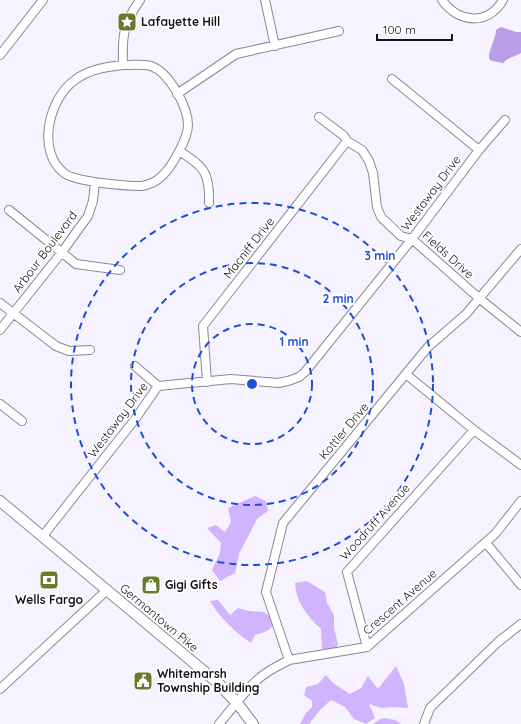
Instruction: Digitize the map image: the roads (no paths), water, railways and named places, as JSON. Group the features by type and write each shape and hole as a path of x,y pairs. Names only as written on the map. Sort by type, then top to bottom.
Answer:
{"main road":[{"name":"Germantown Pike","path":"0,501 218,683 237,703 253,724"}],"street":[{"path":"0,55 43,0"},
{"path":"123,65 123,40 126,25 140,0"},
{"path":"265,0 275,46"},
{"path":"442,0 453,12 469,18 483,18 493,13 503,0"},
{"path":"177,94 232,56 339,31"},
{"path":"123,65 148,66 155,68 167,78 177,94 184,106 188,120 186,133 179,151 164,174 149,184 135,186 77,179 65,174 56,165 51,152 48,136 50,117 58,99 68,85 75,80 98,69 123,65"},
{"path":"392,79 479,150"},
{"name":"Fields Drive","path":"319,117 344,136 347,141 362,150 369,161 373,173 377,207 381,217 402,236 412,239 480,299 521,332"},
{"name":"Westaway Drive","path":"42,537 136,418 158,386 232,379 278,383 299,377 305,372 412,239 479,150 505,120"},
{"name":"Macniff Drive","path":"207,382 203,326 347,141"},
{"path":"179,151 197,162 204,172 209,186 209,203"},
{"name":"Arbour Boulevard","path":"0,330 62,252 88,216 93,201 95,182"},
{"path":"8,210 62,252 70,260 81,265 120,270"},
{"name":"Kottler Drive","path":"289,660 266,592 283,523 428,347 466,314 521,249"},
{"path":"0,303 52,343 61,348 74,351 90,350"},
{"path":"135,366 158,386"},
{"path":"407,374 474,430 521,465"},
{"path":"0,404 22,421"},
{"name":"Woodruff Avenue","path":"367,647 347,572 474,430"},
{"name":"Crescent Avenue","path":"219,724 253,684 266,673 289,660 367,647 486,543 521,501"},
{"path":"486,543 521,585"},
{"path":"0,689 106,591"},
{"path":"424,724 430,708 498,642 521,624"}],"place":[{"name":"Lafayette Hill","path":"127,22"},
{"name":"Wells Fargo","path":"49,580"},
{"name":"Gigi Gifts","path":"151,585"},
{"name":"Whitemarsh Township Building","path":"143,681"}]}
